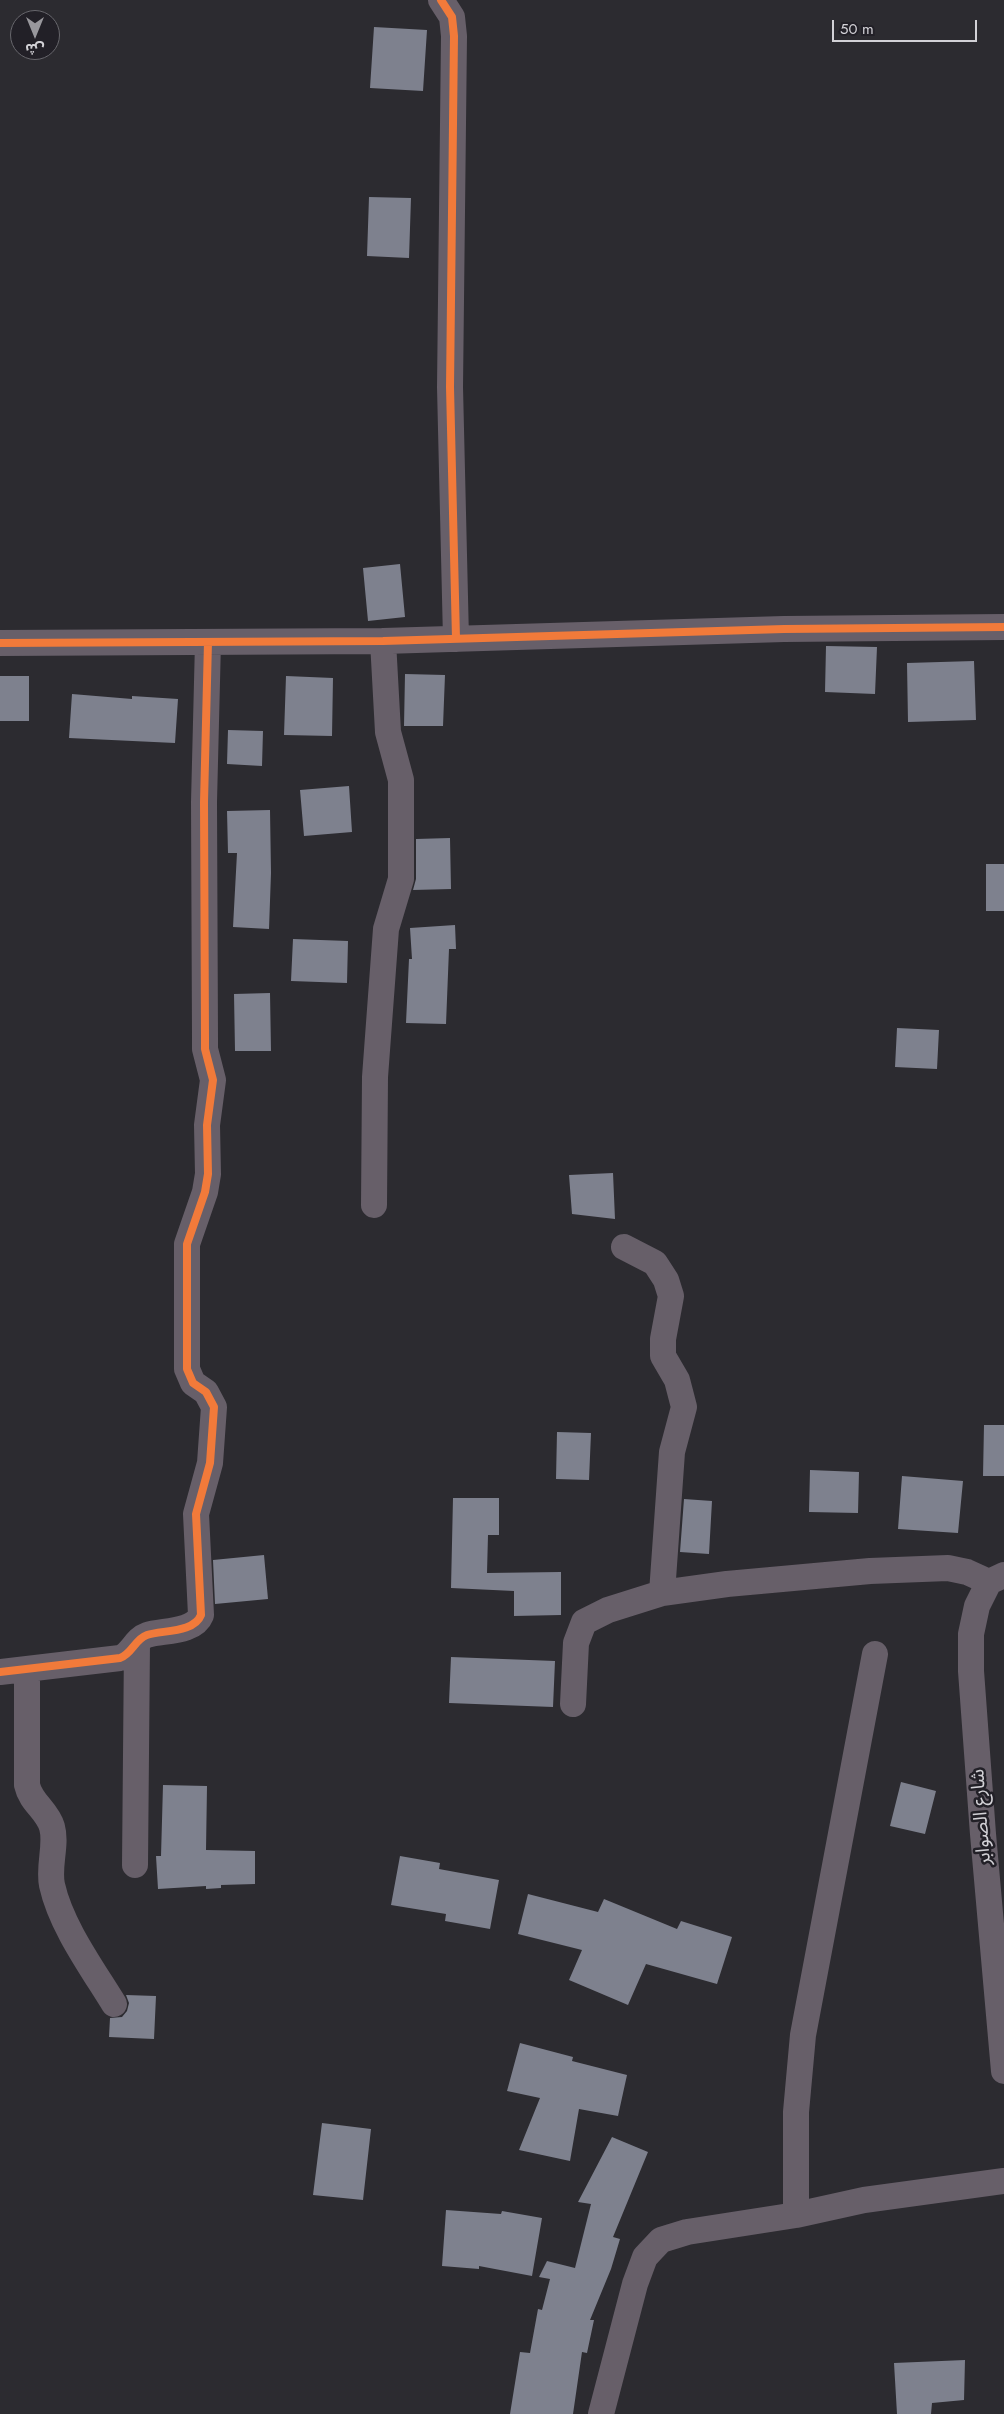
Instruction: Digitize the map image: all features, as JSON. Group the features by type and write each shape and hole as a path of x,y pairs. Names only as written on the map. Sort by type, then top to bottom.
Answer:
{"street":[{"path":"441,0 452,17 454,36 450,388 456,639"},
{"path":"0,643 383,641 765,630 1004,627"},
{"path":"374,1205 375,1077 386,929 401,879 400,780 387,726 383,641"},
{"path":"0,1672 120,1658 128,1654 136,1643 146,1635 192,1626 199,1620 201,1611 196,1514 207,1481 213,1445 214,1407 206,1392 193,1382 186,1369 186,1244 205,1192 208,1174 207,1125 213,1080 205,1049 204,802 208,642"},
{"path":"624,1247 655,1262 666,1280 671,1296 663,1356 677,1380 684,1407 672,1452 662,1593"},
{"path":"574,1704 576,1644 584,1622 608,1610 662,1593 727,1584 851,1573 948,1568 997,1578"},
{"name":"شارع الصوابر","path":"997,1578 977,1606 972,1634 971,1671 1004,2071"},
{"path":"135,1865 136,1643"},
{"path":"796,2216 796,2112 803,2035 875,1654"},
{"path":"27,1669 27,1785 32,1800 47,1816 53,1831 50,1863 53,1890 65,1921 114,2004"},
{"path":"601,2414 635,2284 645,2257 661,2240 687,2232 796,2216 864,2200 1004,2181"}],"building":[{"path":"374,27 427,30 423,91 370,88"},
{"path":"369,197 411,198 409,258 367,256"},
{"path":"400,564 405,617 368,621 363,568"},
{"path":"826,646 877,647 875,694 825,692"},
{"path":"974,661 976,720 908,722 907,663"},
{"path":"405,674 445,675 443,726 404,726"},
{"path":"0,676 29,676 29,721 0,721"},
{"path":"286,676 333,678 332,736 284,735"},
{"path":"72,694 132,699 132,696 178,699 175,743 69,738"},
{"path":"228,730 263,731 262,766 227,764"},
{"path":"349,786 352,832 304,836 300,790"},
{"path":"270,810 271,873 269,929 233,927 237,853 228,853 227,811"},
{"path":"450,838 451,889 413,890 416,879 416,839"},
{"path":"986,864 1004,864 1004,911 986,911"},
{"path":"455,925 456,949 449,949 446,1024 406,1023 409,959 412,959 410,928"},
{"path":"293,939 348,941 347,983 291,981"},
{"path":"270,993 271,1051 235,1051 234,994"},
{"path":"897,1028 939,1030 937,1069 895,1067"},
{"path":"613,1173 615,1219 572,1214 569,1175"},
{"path":"984,1425 1004,1425 1004,1476 983,1476"},
{"path":"557,1432 591,1433 589,1480 556,1479"},
{"path":"810,1470 859,1472 858,1513 809,1512"},
{"path":"902,1476 963,1481 958,1533 898,1529"},
{"path":"453,1498 499,1498 499,1535 488,1535 487,1573 561,1572 561,1615 514,1616 514,1591 451,1588"},
{"path":"684,1499 712,1501 709,1554 680,1552"},
{"path":"264,1555 268,1599 215,1604 213,1560"},
{"path":"451,1657 555,1661 553,1707 449,1703"},
{"path":"901,1782 936,1791 925,1834 890,1826"},
{"path":"163,1785 207,1786 206,1850 255,1851 255,1884 221,1885 221,1888 206,1889 206,1886 158,1889 156,1856 161,1856"},
{"path":"400,1856 440,1863 439,1869 499,1880 490,1929 445,1921 446,1914 391,1905"},
{"path":"528,1894 598,1912 604,1899 677,1929 681,1921 732,1937 717,1984 646,1964 628,2005 569,1980 582,1950 518,1934"},
{"path":"126,1995 156,1996 154,2039 109,2037 110,2018 122,2017 127,2011 129,2003"},
{"path":"520,2043 573,2057 572,2061 627,2075 618,2116 579,2109 570,2161 519,2150 540,2098 507,2091"},
{"path":"322,2123 371,2129 363,2200 313,2195"},
{"path":"612,2137 648,2152 613,2237 620,2239 611,2269 590,2320 594,2320 587,2353 582,2352 573,2414 510,2414 520,2352 530,2353 538,2309 542,2310 550,2279 539,2277 547,2261 575,2268 591,2204 578,2202"},
{"path":"446,2210 501,2214 502,2211 542,2218 532,2276 479,2266 479,2269 442,2266"},
{"path":"965,2360 964,2400 932,2403 931,2414 897,2414 894,2363"}],"cycle path":[{"path":"441,0 452,17 454,36 450,387 456,639"},
{"path":"0,643 383,641 784,629 1004,627"},
{"path":"0,1672 120,1658 128,1653 143,1637 153,1633 185,1628 197,1621 201,1615 196,1514 210,1463 214,1407 206,1392 193,1383 187,1369 187,1244 205,1192 208,1174 207,1125 213,1080 205,1049 204,802 208,642"}]}
